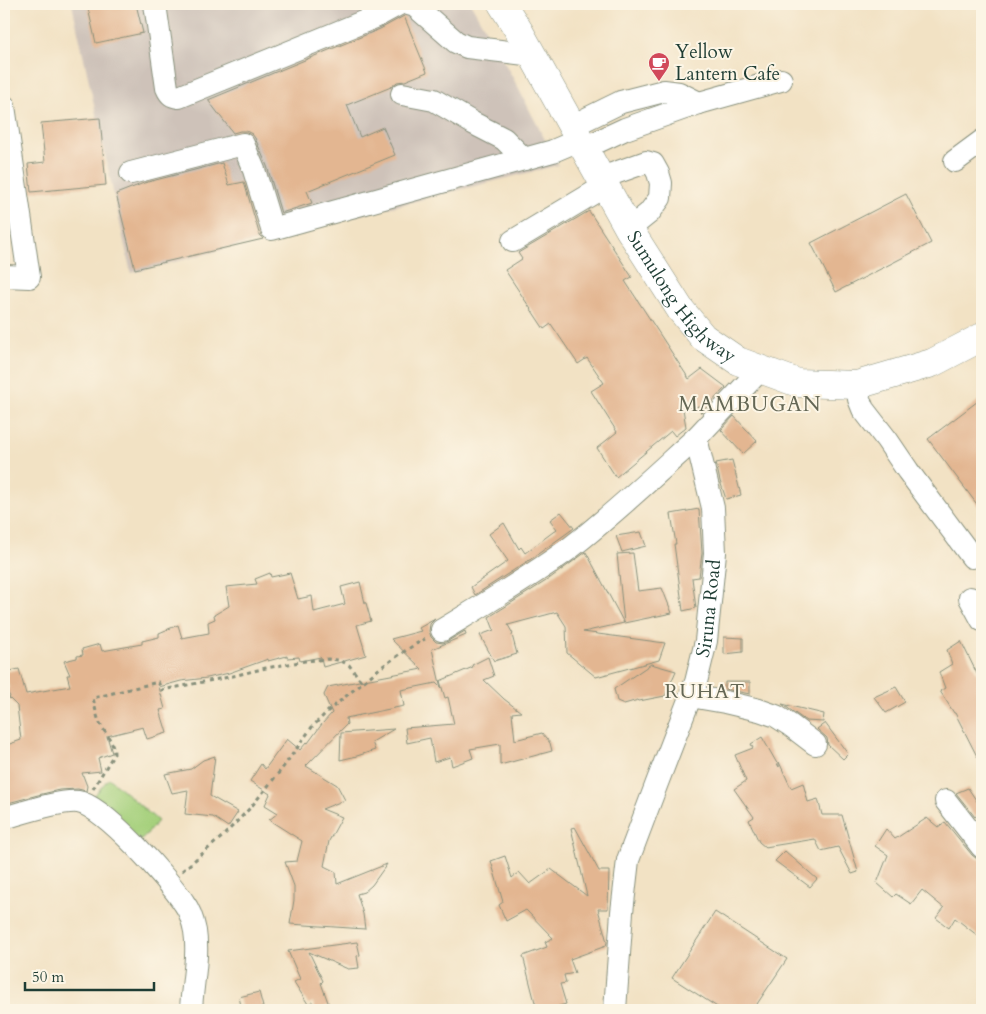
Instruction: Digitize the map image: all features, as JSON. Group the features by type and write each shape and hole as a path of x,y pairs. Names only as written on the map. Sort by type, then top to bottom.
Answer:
{"main road":[{"name":"Sumulong Highway","path":"502,4 629,229 680,310 703,337 738,361 798,382 857,385 932,363 982,337"}],"street":[{"path":"155,4 167,88 170,94 180,97 375,17 399,4"},
{"path":"408,4 416,6 456,42 466,47 532,55"},
{"path":"131,173 243,144 254,170 272,229 553,151 578,138 625,129 699,103 780,80"},
{"path":"402,94 434,100 504,139 524,159"},
{"path":"4,106 29,277 4,276"},
{"path":"955,161 982,141"},
{"path":"513,242 603,182 646,162 653,164 661,183 660,198 648,213 629,229"},
{"path":"442,630 518,583 571,547 696,438 760,370"},
{"path":"857,385 863,409 972,557"},
{"name":"Siruna Road","path":"615,1010 628,860 696,682 706,641 715,544 713,508 696,438"},
{"path":"970,598 982,620"},
{"path":"696,697 759,710 776,716 815,744"},
{"path":"946,801 982,847"},
{"path":"4,818 54,805 77,802 94,808 135,846 168,882 190,913 195,930 196,944 191,1010"}],"path":[{"path":"168,882 196,860 251,807 312,727 334,705 362,682 414,645 442,630"},
{"path":"85,804 114,754 114,747 98,720 92,698 158,682 162,690 266,668 328,659 339,660 349,665 362,682"}],"shaded area":[{"path":"72,4 471,4 513,78 558,165 131,273"}],"green space":[{"path":"109,778 158,821 138,844 89,802"}],"building":[{"path":"87,4 136,4 143,33 96,43"},
{"path":"404,16 427,72 405,81 397,82 391,87 347,105 360,137 383,127 395,155 307,191 312,203 281,213 267,166 255,138 246,131 233,133 208,100 380,29"},
{"path":"100,118 106,185 31,192 28,164 45,162 41,123"},
{"path":"222,163 229,185 244,182 259,233 263,239 135,269 116,194 144,183"},
{"path":"906,194 931,243 836,292 811,243"},
{"path":"589,211 632,277 625,281 689,379 702,369 726,387 701,413 699,406 683,409 686,427 675,436 671,431 616,477 597,448 617,432 591,391 604,383 587,358 578,364 551,324 544,329 505,270 522,259 518,253"},
{"path":"982,398 982,511 928,439"},
{"path":"734,416 757,441 743,454 721,430"},
{"path":"732,460 741,495 726,499 716,463"},
{"path":"699,509 702,553 699,577 692,578 696,608 683,611 671,514"},
{"path":"561,512 574,528 531,559 475,595 471,587 508,561 489,534 504,523 519,549 521,547 525,553 557,529 550,520"},
{"path":"641,532 646,546 622,552 616,536"},
{"path":"586,552 624,623 583,632 665,643 659,660 596,677 567,653 566,626 557,612 508,625 513,634 517,654 494,661 480,635 494,630 489,617 546,581"},
{"path":"633,553 638,591 662,588 672,613 624,623 617,554"},
{"path":"270,573 271,577 290,573 298,599 312,596 314,612 345,604 341,587 360,582 371,621 357,625 366,655 323,667 321,657 300,661 299,657 287,658 287,656 268,661 268,659 229,673 181,681 159,687 165,709 160,710 167,733 147,739 143,727 107,736 112,753 98,758 101,771 82,773 87,786 86,791 78,789 59,790 4,804 4,746 21,740 17,706 9,698 6,689 9,688 6,672 19,669 26,694 70,686 67,675 70,675 64,661 83,655 82,649 100,644 102,651 142,644 142,641 159,637 159,633 178,625 182,638 209,633 208,622 215,619 214,615 229,606 226,587 257,584 255,579"},
{"path":"435,619 430,624 429,631 431,637 436,642 443,643 465,631 466,635 432,649 441,688 436,683 401,690 404,706 346,718 347,724 306,766 337,785 345,800 322,809 342,817 329,841 324,866 336,872 337,884 387,864 372,885 364,892 357,894 365,929 290,924 294,886 285,862 297,861 302,841 269,820 278,813 265,805 270,794 250,781 261,764 265,769 287,739 300,750 308,743 332,713 324,695 328,687 422,669 391,639 421,631 419,628"},
{"path":"724,637 743,638 743,652 724,654"},
{"path":"961,641 982,684 982,766 955,713 940,691 945,688 939,672 952,664 947,650"},
{"path":"488,657 494,676 484,680 521,712 512,713 515,740 542,733 550,743 552,751 500,765 500,744 470,749 473,758 452,766 450,757 434,762 430,738 407,743 405,728 454,724 448,697 445,698 440,681 473,667 472,665"},
{"path":"651,664 676,671 665,696 624,704 617,701 614,689"},
{"path":"725,682 750,682 750,694 725,689"},
{"path":"896,687 905,702 886,713 874,697"},
{"path":"782,704 824,714 823,722 806,721"},
{"path":"825,723 848,754 843,759 828,745 827,738 817,729"},
{"path":"394,729 372,742 375,750 340,760 341,733"},
{"path":"762,737 779,767 779,762 791,788 803,783 808,802 818,799 822,815 842,815 858,872 852,874 838,847 821,851 815,839 765,847 759,842 749,820 754,817 734,789 746,781 735,755 753,748 751,744"},
{"path":"215,756 210,796 238,812 228,827 213,817 185,814 188,790 172,793 165,774 191,769 203,760"},
{"path":"968,788 982,809 982,812 975,817 956,793"},
{"path":"927,818 938,827 945,822 972,855 982,860 982,939 955,918 949,928 936,918 944,908 922,890 911,904 896,894 893,897 877,883 888,855 875,846 886,829 895,839"},
{"path":"575,827 599,871 609,871 608,909 598,909 607,942 606,946 570,959 575,973 564,975 566,983 560,984 566,1004 546,1010 537,1010 523,956 547,947 545,942 553,938 526,910 506,921 499,905 503,902 491,861 505,856 512,878 519,872 530,884 551,869 587,896 571,828"},
{"path":"785,851 817,879 810,887 775,861"},
{"path":"715,912 787,959 753,1010 722,1010 672,978"},
{"path":"357,942 360,955 357,956 359,968 348,969 309,952 323,981 321,983 329,1005 315,1010 313,1002 308,1004 294,982 300,979 288,951"},
{"path":"259,992 263,1007 242,1010 239,997"}],"place":[{"name":"Yellow Lantern Cafe","path":"659,82"}],"district":[{"name":"MAMBUGAN","path":"750,404"},
{"name":"RUHAT","path":"705,691"}]}
